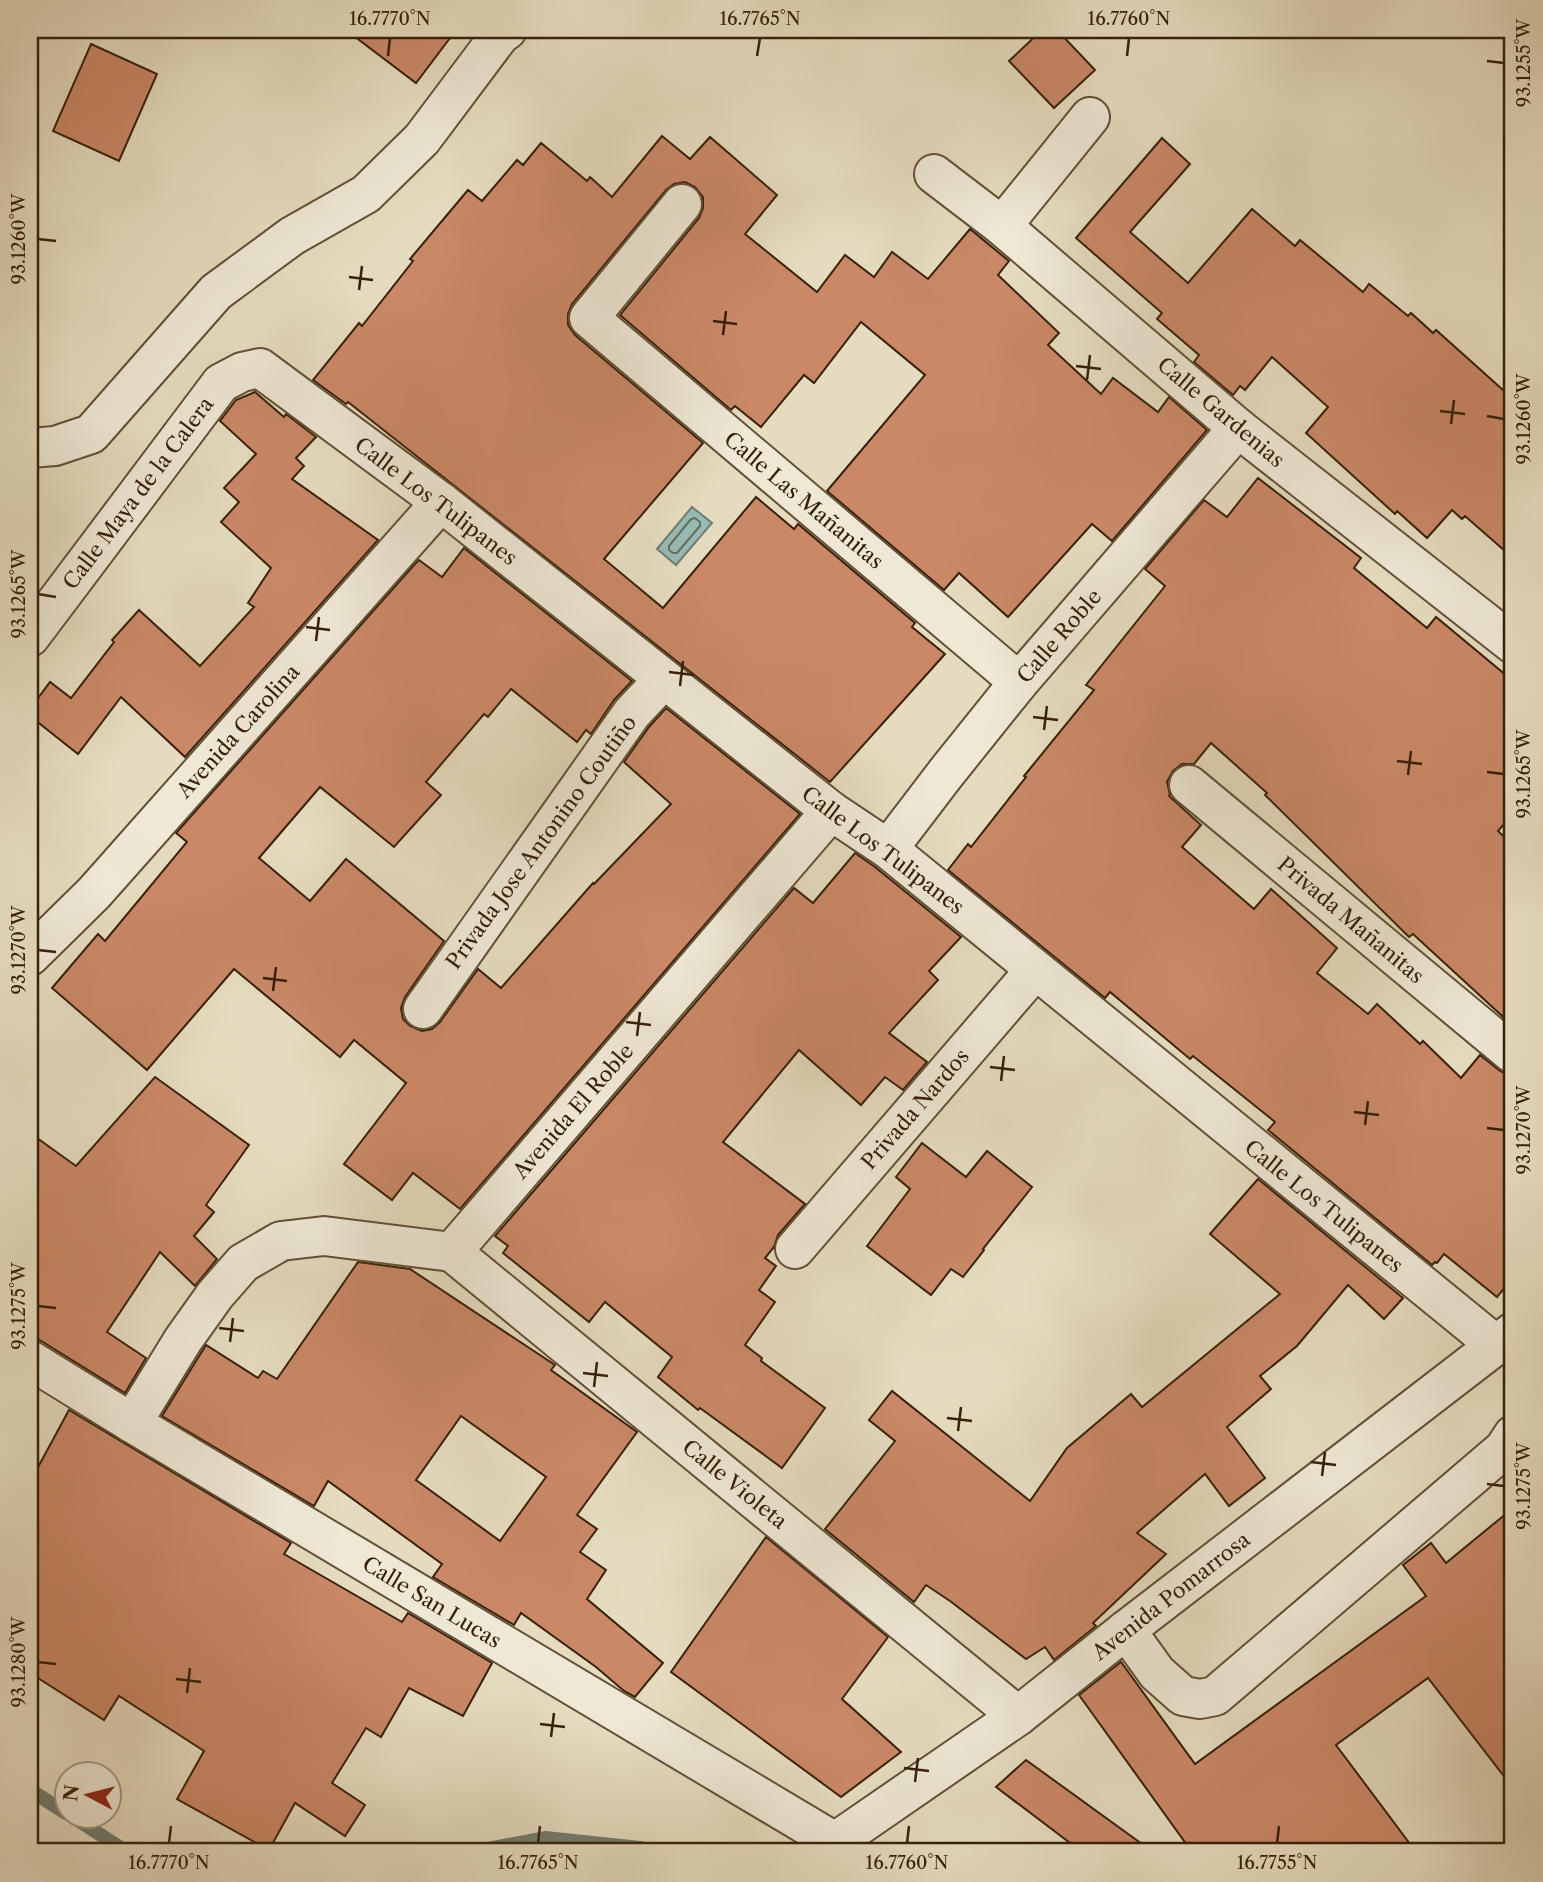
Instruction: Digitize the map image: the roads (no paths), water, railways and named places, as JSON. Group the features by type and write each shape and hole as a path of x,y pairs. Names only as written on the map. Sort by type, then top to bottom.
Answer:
{"street":[{"path":"30,448 55,446 91,434 216,292 292,236 366,194 422,139 500,35 507,30"},
{"path":"1002,226 1090,117"},
{"name":"Calle Gardenias","path":"934,174 1002,226 1238,428 1513,644"},
{"name":"Calle Las Mañanitas","path":"682,204 589,318 1019,682"},
{"name":"Calle Los Tulipanes","path":"260,368 441,502 831,811 888,849 1035,970 1505,1338"},
{"name":"Calle Maya de la Calera","path":"30,636 221,383 242,372 260,368"},
{"name":"Calle Roble","path":"888,849 1019,682 1238,428"},
{"name":"Avenida Carolina","path":"30,956 94,893 441,502"},
{"name":"Privada Jose Antonino Coutiño","path":"422,1009 632,713 664,679"},
{"name":"Privada Mañanitas","path":"1189,785 1513,1054"},
{"name":"Avenida El Roble","path":"452,1252 831,811"},
{"name":"Privada Nardos","path":"795,1249 1035,970"},
{"path":"132,1423 183,1339 215,1295 243,1263 281,1241 324,1236 452,1252"},
{"name":"Calle Violeta","path":"452,1252 1018,1716"},
{"name":"Avenida Pomarrosa","path":"829,1847 1018,1716 1505,1338"},
{"name":"Calle San Lucas","path":"30,1360 829,1847"},
{"path":"1126,1630 1157,1673 1182,1696 1200,1699 1215,1696 1504,1449 1513,1434"}],"water":[{"path":"692,507 712,523 676,565 657,549"}],"waterway":[{"path":"30,1790 52,1804"},
{"path":"92,1829 127,1852"},
{"path":"472,1852 545,1838 655,1852"}]}
